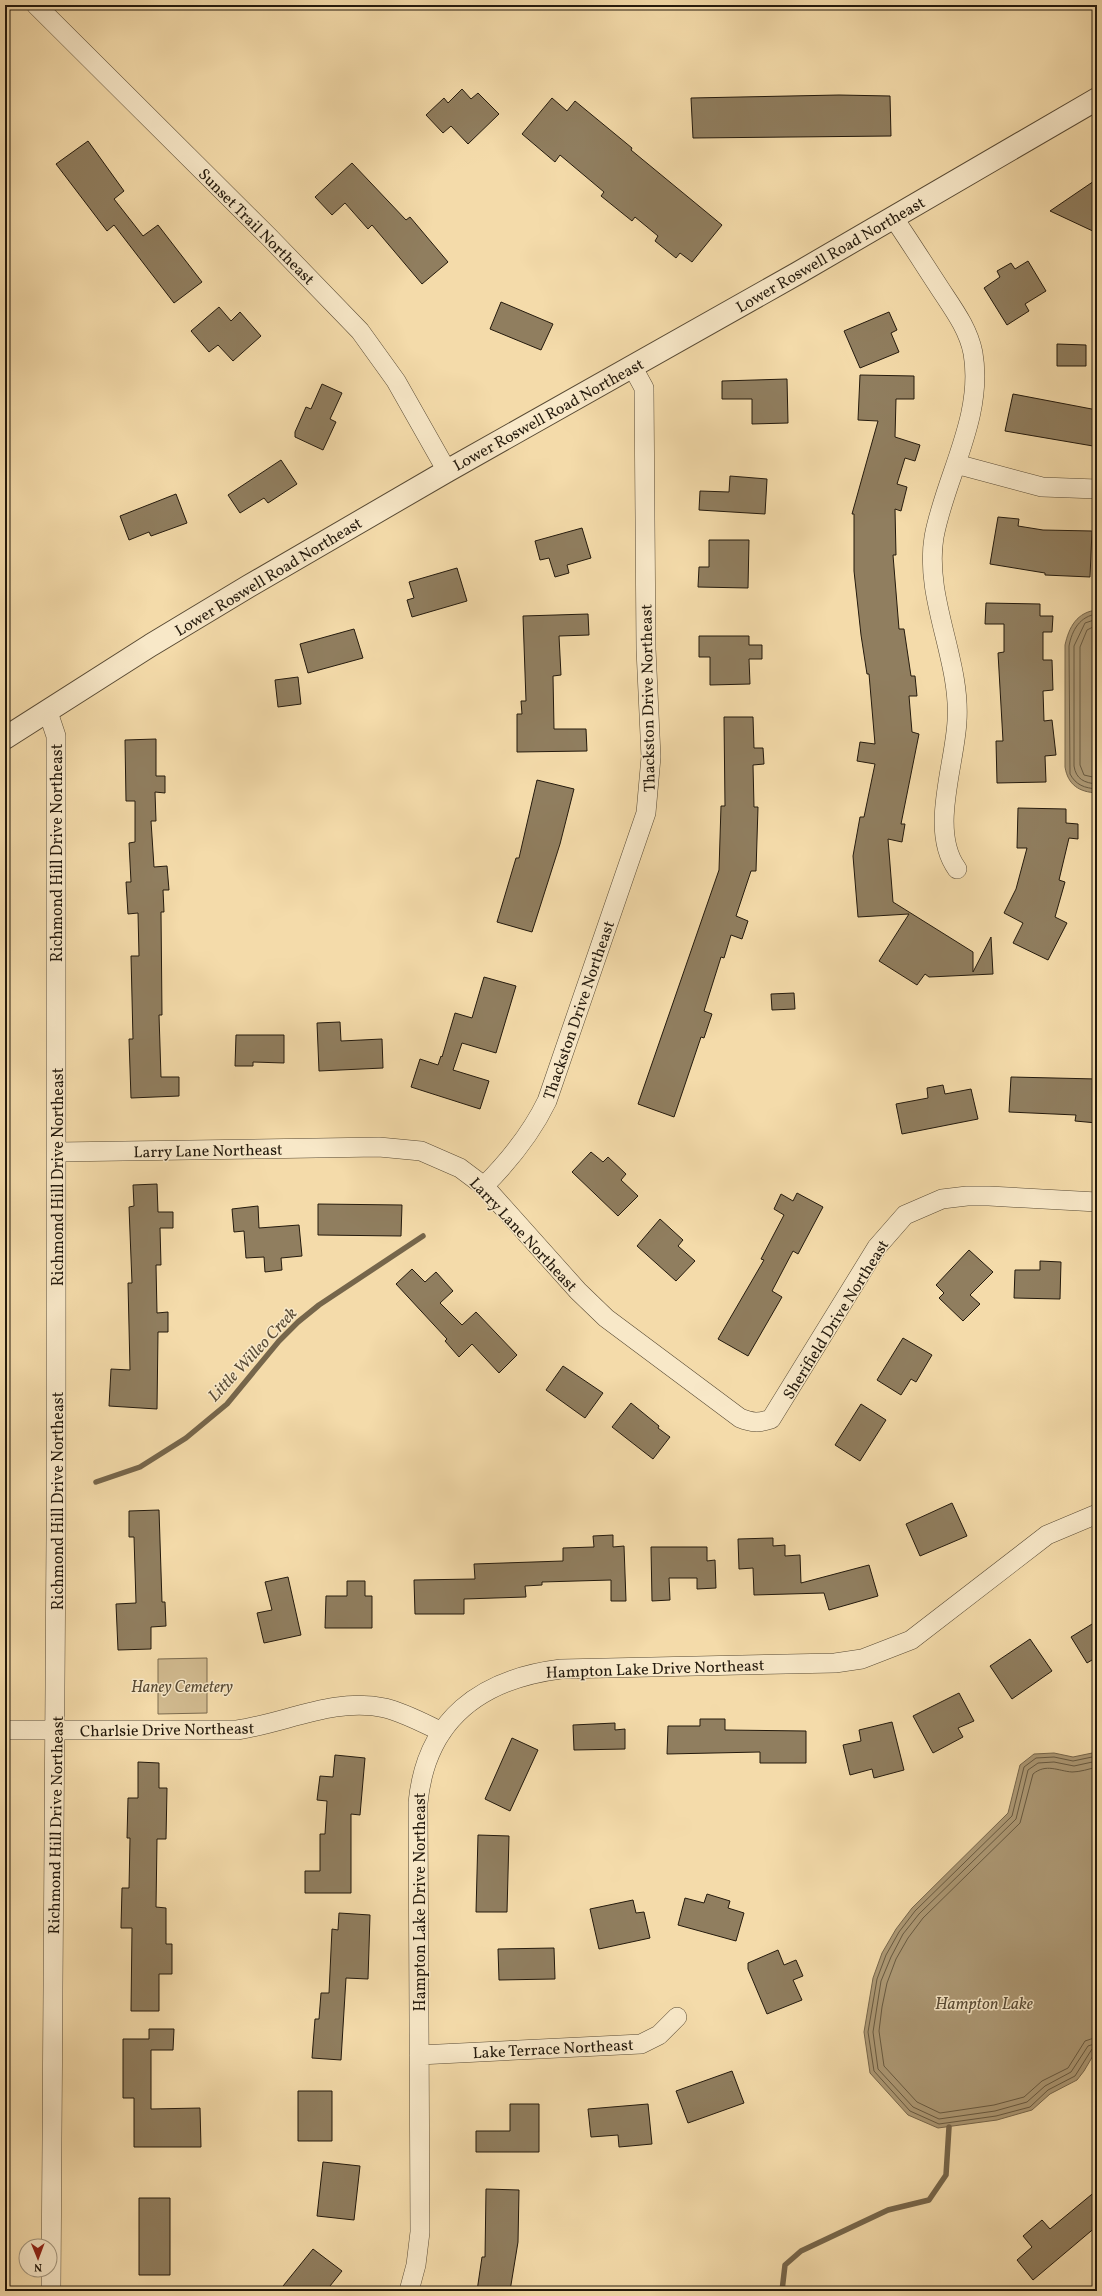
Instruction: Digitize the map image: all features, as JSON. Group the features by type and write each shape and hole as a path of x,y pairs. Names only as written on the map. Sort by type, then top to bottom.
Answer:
{"street":[{"name":"Sunset Trail Northeast","path":"36,5 274,242 360,331 396,380 447,471"},
{"name":"Lower Roswell Road Northeast","path":"5,738 236,594 447,471 1097,99"},
{"path":"893,217 964,325 972,352 975,372 974,395 956,464 934,538 933,566 957,697 957,721 943,825 946,848 950,859 957,869"},
{"name":"Thackston Drive Northeast","path":"484,1186 520,1147 536,1124 547,1101 646,813 651,756 646,649 644,388 632,366"},
{"path":"956,464 1042,487 1097,489"},
{"name":"Richmond Hill Drive Northeast","path":"48,712 56,736 58,1152 56,1730 51,2291"},
{"name":"Larry Lane Northeast","path":"58,1152 401,1148 421,1151 436,1156 460,1168 484,1186 578,1291 606,1318 740,1418 750,1422 760,1423"},
{"name":"Sherifield Drive Northeast","path":"760,1423 771,1419 877,1247 905,1215 942,1199 967,1196 1097,1202"},
{"name":"Hampton Lake Drive Northeast","path":"409,2291 416,2265 420,2232 418,1804 420,1781 442,1732 455,1715 476,1696 532,1672 561,1669 835,1664 862,1659 911,1640 931,1627 1047,1535 1097,1514"},
{"name":"Charlsie Drive Northeast","path":"5,1730 237,1730 261,1727 317,1711 365,1705 405,1714 442,1732"},
{"name":"Lake Terrace Northeast","path":"419,2055 641,2044 659,2035 677,2017"}],"green space":[{"name":"Haney Cemetery","path":"207,1658 207,1713 158,1714 158,1659"}],"water":[{"path":"1097,610 1097,793 1085,791 1075,786 1066,773 1065,645 1069,632 1079,617 1090,611"},
{"name":"Hampton Lake","path":"1097,1752 1097,2049 1077,2080 1050,2094 1032,2110 997,2120 938,2128 908,2115 870,2073 864,2032 873,1978 882,1953 896,1929 912,1908 1008,1813 1020,1765 1034,1754 1054,1753 1073,1757"}],"building":[{"path":"462,89 471,99 478,93 499,114 468,144 451,126 443,133 426,115 444,98 448,103"},
{"path":"839,95 890,96 891,136 693,138 691,98"},
{"path":"552,98 567,111 575,101 632,148 631,150 722,225 692,262 680,253 676,258 655,241 658,236 635,217 632,221 601,196 604,192 560,155 555,162 522,134"},
{"path":"88,141 124,191 114,199 143,236 158,225 202,282 174,303 114,225 107,231 56,164"},
{"path":"352,163 406,220 410,217 448,262 422,284 372,225 368,229 345,203 332,215 315,197"},
{"path":"1097,179 1097,233 1050,211"},
{"path":"1028,261 1046,291 1025,304 1029,311 1007,325 984,288 1000,277 997,271 1011,263 1015,269"},
{"path":"501,302 553,324 541,350 490,329"},
{"path":"219,307 231,321 240,312 261,336 233,361 218,345 209,352 191,331"},
{"path":"889,312 897,330 891,333 899,352 860,368 844,331"},
{"path":"1057,344 1086,345 1086,366 1057,366"},
{"path":"860,375 914,376 914,399 896,399 895,437 920,445 915,461 905,458 897,484 907,487 901,511 895,509 896,555 893,555 899,629 904,629 911,676 915,676 917,696 909,696 912,732 919,734 901,824 905,824 902,842 888,839 893,902 973,952 973,972 991,937 993,974 929,977 925,974 917,985 879,961 909,914 858,917 853,856 860,817 864,817 875,764 857,761 860,742 875,744 869,674 867,674 861,635 854,571 854,514 852,514 878,421 858,420"},
{"path":"787,379 788,423 752,424 752,399 722,399 722,381"},
{"path":"322,384 342,393 330,419 336,422 323,450 295,437 295,432 306,407 311,409"},
{"path":"1013,394 1097,410 1093,446 1005,431"},
{"path":"281,460 297,484 268,503 264,498 240,513 228,495"},
{"path":"730,476 767,479 765,514 699,510 700,491 729,492"},
{"path":"176,494 187,523 151,536 149,532 129,540 120,516"},
{"path":"998,517 1019,519 1018,526 1043,530 1092,531 1090,577 1045,575 1045,573 990,564"},
{"path":"582,528 591,558 567,565 569,573 555,577 549,558 540,560 535,541"},
{"path":"709,540 749,540 748,588 698,587 699,567 709,567"},
{"path":"457,568 467,601 412,617 407,600 414,598 409,582"},
{"path":"986,603 1040,604 1040,616 1053,616 1052,632 1043,632 1043,660 1052,660 1053,690 1043,691 1044,721 1052,720 1056,755 1045,756 1046,782 997,783 996,741 1003,741 998,653 1004,652 1004,624 985,624"},
{"path":"588,614 589,635 559,636 561,675 553,676 554,729 586,729 587,751 517,752 517,714 522,714 521,701 526,701 523,616"},
{"path":"354,629 363,658 308,673 300,644"},
{"path":"699,636 749,636 749,645 762,645 762,659 749,659 750,684 710,685 710,657 699,657"},
{"path":"298,677 301,704 278,707 275,680"},
{"path":"724,717 753,717 754,748 763,748 764,764 753,765 754,807 758,807 756,871 751,871 736,916 748,921 742,939 731,935 724,958 721,957 704,1011 712,1014 704,1038 701,1037 674,1117 638,1104 719,870 721,806 725,806"},
{"path":"156,739 156,776 165,776 165,793 155,792 156,821 151,821 154,867 167,866 169,890 163,890 164,912 161,912 162,1015 159,1015 161,1077 179,1077 179,1096 131,1098 129,1039 133,1039 131,956 139,956 138,913 128,914 126,882 131,882 129,843 135,842 135,801 126,801 125,740"},
{"path":"537,780 574,789 560,844 532,932 497,922 516,858 519,858"},
{"path":"1018,808 1066,809 1066,823 1078,824 1078,839 1069,838 1059,880 1065,882 1055,917 1067,923 1048,960 1013,943 1023,923 1004,913 1016,889 1027,848 1017,848"},
{"path":"484,977 516,986 496,1053 462,1043 453,1070 489,1081 480,1109 411,1087 420,1059 438,1065 441,1056 442,1057 455,1013 472,1018"},
{"path":"794,993 795,1009 772,1010 771,994"},
{"path":"340,1022 341,1041 382,1039 383,1068 319,1071 317,1023"},
{"path":"236,1035 284,1035 284,1063 253,1062 253,1066 235,1066"},
{"path":"1011,1077 1097,1079 1097,1123 1075,1121 1076,1115 1009,1112"},
{"path":"943,1085 945,1094 971,1089 978,1119 902,1134 896,1104 928,1098 927,1088"},
{"path":"591,1152 603,1162 608,1157 626,1174 621,1180 638,1196 618,1216 572,1172"},
{"path":"157,1184 158,1212 173,1212 173,1228 160,1228 161,1265 156,1265 157,1313 168,1312 168,1332 158,1332 157,1409 109,1406 111,1369 130,1370 128,1283 132,1283 129,1207 134,1206 133,1185"},
{"path":"797,1193 823,1207 798,1254 793,1251 772,1291 782,1297 748,1356 718,1339 764,1260 761,1259 784,1215 774,1209 781,1194 793,1201"},
{"path":"318,1204 402,1205 401,1236 318,1235"},
{"path":"258,1206 259,1228 299,1225 302,1256 281,1258 282,1270 265,1272 264,1257 246,1258 244,1231 234,1232 232,1209"},
{"path":"660,1219 683,1240 678,1246 695,1261 676,1281 637,1246"},
{"path":"969,1250 993,1272 970,1295 980,1304 963,1321 939,1298 944,1293 936,1285"},
{"path":"1040,1261 1061,1262 1060,1299 1014,1298 1015,1270 1040,1270"},
{"path":"412,1269 425,1282 436,1272 453,1291 440,1303 462,1325 476,1312 517,1355 499,1373 472,1344 459,1357 445,1341 447,1339 396,1284"},
{"path":"903,1338 932,1355 916,1382 911,1379 901,1395 877,1380"},
{"path":"563,1366 603,1393 585,1418 546,1390"},
{"path":"631,1403 670,1437 653,1459 612,1427"},
{"path":"861,1404 886,1420 860,1461 835,1445"},
{"path":"952,1503 967,1536 920,1556 906,1524"},
{"path":"159,1510 162,1602 165,1602 166,1626 151,1627 151,1649 118,1650 116,1604 136,1603 134,1537 129,1537 129,1511"},
{"path":"613,1535 613,1547 624,1546 626,1601 611,1601 611,1580 542,1582 542,1585 525,1586 526,1597 464,1599 464,1614 415,1614 414,1580 475,1579 474,1564 563,1561 563,1548 594,1547 593,1536"},
{"path":"773,1538 773,1546 785,1545 785,1556 800,1555 801,1583 869,1565 878,1596 829,1610 824,1593 754,1595 753,1568 739,1569 738,1539"},
{"path":"651,1547 707,1547 707,1561 715,1560 716,1588 697,1589 697,1578 669,1578 670,1600 652,1601"},
{"path":"288,1577 301,1635 264,1643 257,1613 272,1610 265,1582"},
{"path":"347,1581 365,1581 365,1596 372,1596 372,1628 325,1628 326,1596 347,1596"},
{"path":"1097,1621 1097,1657 1087,1663 1071,1637"},
{"path":"1030,1639 1052,1671 1012,1699 990,1666"},
{"path":"959,1693 974,1721 958,1728 963,1737 933,1753 913,1716"},
{"path":"700,1719 725,1719 725,1730 806,1731 806,1763 760,1763 760,1752 667,1754 668,1726 700,1726"},
{"path":"892,1722 904,1770 874,1778 872,1769 850,1775 843,1745 861,1741 859,1730"},
{"path":"615,1723 615,1730 625,1729 625,1749 574,1750 573,1725"},
{"path":"512,1738 538,1750 510,1811 485,1799"},
{"path":"335,1755 365,1758 360,1815 351,1814 351,1893 305,1893 305,1871 320,1871 320,1834 325,1834 327,1801 317,1800 320,1776 333,1777"},
{"path":"138,1762 159,1763 159,1788 167,1788 166,1839 157,1839 156,1907 166,1908 166,1944 172,1944 172,1974 159,1974 159,2011 131,2011 132,1928 121,1928 122,1888 129,1888 130,1838 127,1838 128,1798 138,1798"},
{"path":"478,1835 509,1836 507,1912 476,1912"},
{"path":"707,1894 730,1901 728,1908 744,1913 736,1941 678,1925 685,1898 704,1903"},
{"path":"633,1900 636,1913 644,1912 650,1938 599,1949 590,1909"},
{"path":"339,1913 370,1915 368,1979 346,1978 341,2060 312,2058 315,2019 319,2019 321,1993 329,1993 332,1929 338,1930"},
{"path":"554,1948 555,1979 499,1980 498,1949"},
{"path":"778,1950 784,1965 796,1960 803,1976 793,1980 802,2000 767,2014 748,1969 748,1963"},
{"path":"149,2029 174,2029 173,2050 151,2050 151,2109 200,2108 201,2147 134,2147 134,2098 123,2098 123,2039 149,2039"},
{"path":"732,2071 744,2103 688,2123 676,2091"},
{"path":"298,2091 332,2091 332,2141 298,2141"},
{"path":"510,2104 539,2104 539,2152 476,2152 476,2131 510,2131"},
{"path":"648,2104 652,2144 619,2147 618,2135 591,2137 588,2109"},
{"path":"323,2162 360,2166 354,2220 317,2216"},
{"path":"486,2189 519,2190 518,2242 510,2291 477,2291 482,2257 485,2257"},
{"path":"1097,2190 1097,2226 1033,2280 1017,2260 1032,2247 1023,2236 1042,2220 1050,2229"},
{"path":"139,2198 170,2198 170,2275 139,2275"},
{"path":"313,2249 342,2271 326,2291 279,2291"}],"waterway":[{"name":"Little Willeo Creek","path":"96,1482 140,1467 186,1438 227,1404 279,1341 298,1322 319,1305 423,1236"},
{"path":"782,2291 785,2265 801,2251 888,2210 929,2200 946,2175 949,2127"}]}
